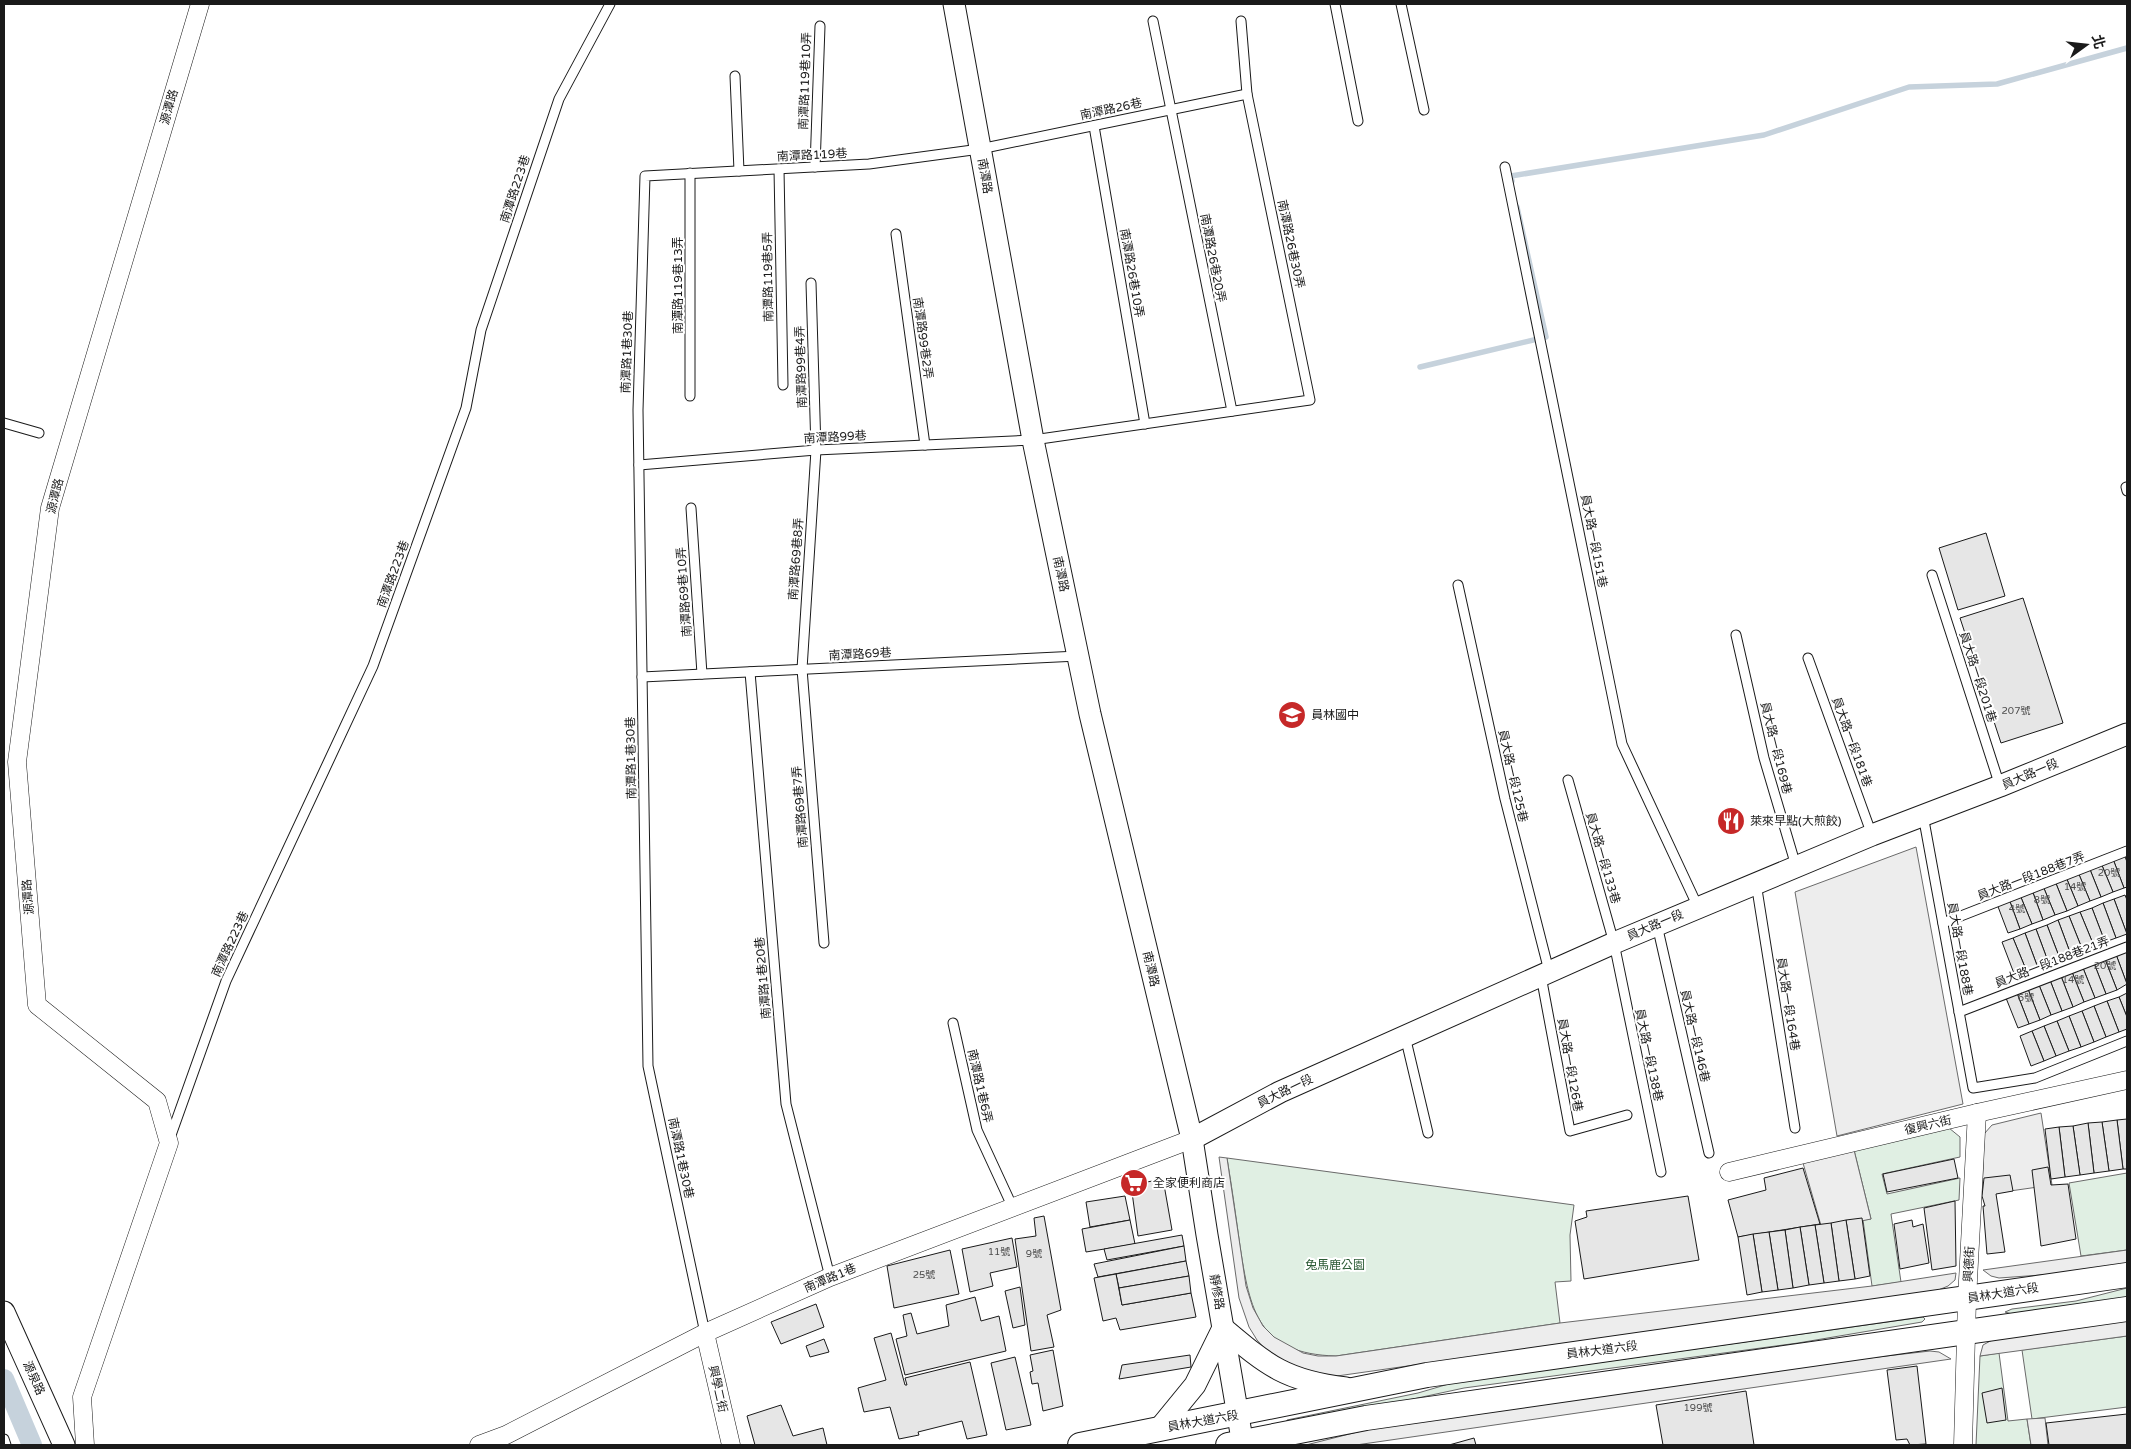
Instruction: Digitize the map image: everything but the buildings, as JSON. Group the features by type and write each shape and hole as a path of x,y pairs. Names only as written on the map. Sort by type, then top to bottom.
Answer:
{"main road":[{"name":"員林大道六段","path":"1080,1445 1427,1375 2127,1275"},
{"path":"1238,1444 1366,1418 2127,1309"}],"street":[{"name":"源潭路","path":"169,1143 157,1101 37,1005 17,762 50,508 200,4"},
{"name":"南潭路","path":"954,4 1033,440 1078,656 1192,1139"},
{"name":"員大路一段","path":"1192,1139 1280,1092 1614,943 1756,882 2127,734"},
{"name":"復興六街","path":"1729,1172 1977,1113 2127,1080"},
{"name":"興德街","path":"1963,1445 1967,1299 1977,1113"},
{"name":"南潭路1巷","path":"479,1445 515,1430 705,1334 830,1277 1192,1139"},
{"name":"靜修路","path":"1192,1139 1238,1414 1238,1444"},
{"path":"85,1445 82,1397 169,1143"},
{"name":"源泉路","path":"4,1312 64,1445"},
{"path":"1159,1429 1194,1385 1223,1328 1264,1362 1292,1377 1320,1385 1357,1389"},
{"name":"興學二街","path":"705,1334 731,1445"}],"lane":[{"name":"南潭路223巷","path":"169,1143 226,981 373,666 466,408 481,330 559,99 610,4"},
{"path":"1335,4 1358,121"},
{"path":"1401,4 1424,110"},
{"name":"南潭路26巷20弄","path":"1153,21 1232,411"},
{"name":"南潭路26巷30弄","path":"1241,21 1247,94 1310,400"},
{"name":"南潭路119巷10弄","path":"815,167 820,26"},
{"path":"735,76 739,171"},
{"name":"南潭路26巷","path":"980,149 1247,94"},
{"name":"南潭路26巷10弄","path":"1094,126 1145,424"},
{"name":"南潭路119巷","path":"645,176 869,164 980,149"},
{"name":"員大路一段151巷","path":"1506,168 1622,744 1698,907"},
{"name":"南潭路119巷5弄","path":"779,169 783,385"},
{"name":"南潭路119巷13弄","path":"690,173 690,396"},
{"name":"南潭路1巷30巷","path":"645,176 638,410 648,1066 705,1334"},
{"name":"南潭路99巷2弄","path":"896,234 925,445"},
{"name":"南潭路99巷4弄","path":"811,283 816,450"},
{"name":"南潭路99巷","path":"639,465 816,450 1033,440 1310,400"},
{"path":"4,423 39,433"},
{"name":"南潭路69巷8弄","path":"802,669 816,450"},
{"name":"南潭路69巷10弄","path":"691,508 702,674"},
{"name":"員大路一段201巷","path":"1932,576 2000,786"},
{"name":"員大路一段125巷","path":"1458,584 1505,799 1546,973"},
{"name":"員大路一段169巷","path":"1736,635 1764,758 1796,866"},
{"name":"南潭路69巷","path":"642,677 1078,656"},
{"name":"員大路一段181巷","path":"1808,658 1872,835"},
{"name":"南潭路69巷7弄","path":"802,669 824,943"},
{"name":"南潭路1巷20巷","path":"750,672 786,1104 830,1277"},
{"name":"員大路一段133巷","path":"1568,780 1614,943"},
{"name":"員大路一段188巷","path":"1923,815 1973,1088 2035,1078 2127,1041"},
{"name":"員大路一段188巷7弄","path":"1943,923 2127,851"},
{"name":"員大路一段164巷","path":"1756,882 1795,1128"},
{"name":"員大路一段146巷","path":"1657,925 1709,1153"},
{"name":"員大路一段138巷","path":"1614,943 1661,1172"},
{"name":"員大路一段188巷21弄","path":"1959,1012 2127,947"},
{"name":"員大路一段126巷","path":"1546,973 1570,1130 1627,1116"},
{"name":"南潭路1巷6弄","path":"953,1023 977,1130 1013,1208"},
{"path":"1405,1036 1428,1133"},
{"path":"4,1439 6,1445"}],"green space":[{"path":"1949,1128 1960,1137 1960,1157 1882,1174 1887,1194 1960,1178 1959,1200 1891,1214 1901,1282 1872,1286 1863,1220 1871,1219 1854,1150"},
{"name":"兔馬鹿公園","path":"1227,1158 1574,1205 1570,1235 1571,1281 1555,1282 1560,1323 1336,1356 1310,1353 1290,1347 1274,1337 1262,1325 1254,1309 1244,1269"},
{"path":"2127,1173 2127,1250 2081,1256 2069,1183"},
{"path":"2127,1288 2127,1298 2012,1314 2005,1312 2012,1309 2076,1301"},
{"path":"1923,1317 1925,1319 1922,1322 1798,1343 1464,1388 1311,1421 1286,1423 1287,1420 1418,1393 1452,1383"},
{"path":"2127,1336 2127,1407 2032,1419 2022,1350"},
{"path":"1999,1353 2008,1421 2027,1419 2031,1445 1976,1445 1980,1356"}],"shaded area":[{"path":"1916,847 1963,1104 1837,1136 1795,892"},
{"path":"2041,1113 2052,1185 1982,1195 1984,1134 1992,1125"},
{"path":"1854,1150 1871,1219 1822,1229 1803,1163"},
{"path":"1219,1157 1227,1158 1246,1286 1253,1308 1263,1326 1274,1337 1303,1353 1318,1356 1336,1356 1560,1323 1872,1286 1956,1273 1955,1280 1948,1286 1936,1291 1330,1377 1298,1371 1266,1350 1249,1327 1239,1298"},
{"path":"2127,1250 2127,1264 2069,1273 1999,1278 1991,1276 1983,1270"},
{"path":"2127,1320 2127,1336 1980,1356 1983,1345 1994,1339"},
{"path":"1930,1351 1939,1352 1951,1359 1356,1445 1306,1445 1377,1427 1764,1370"},
{"path":"2045,1418 2048,1445 2031,1445 2027,1419"}],"waterway":[{"path":"1512,181 1511,176 1764,135 1909,87 1997,84 2127,48"},
{"path":"1420,367 1546,337 1517,207"},
{"path":"4,1379 32,1445"}],"place":[{"name":"員林國中","path":"1292,715"},
{"name":"萊來早點(大煎餃)","path":"1731,821"},
{"name":"全家便利商店","path":"1134,1183"}]}
